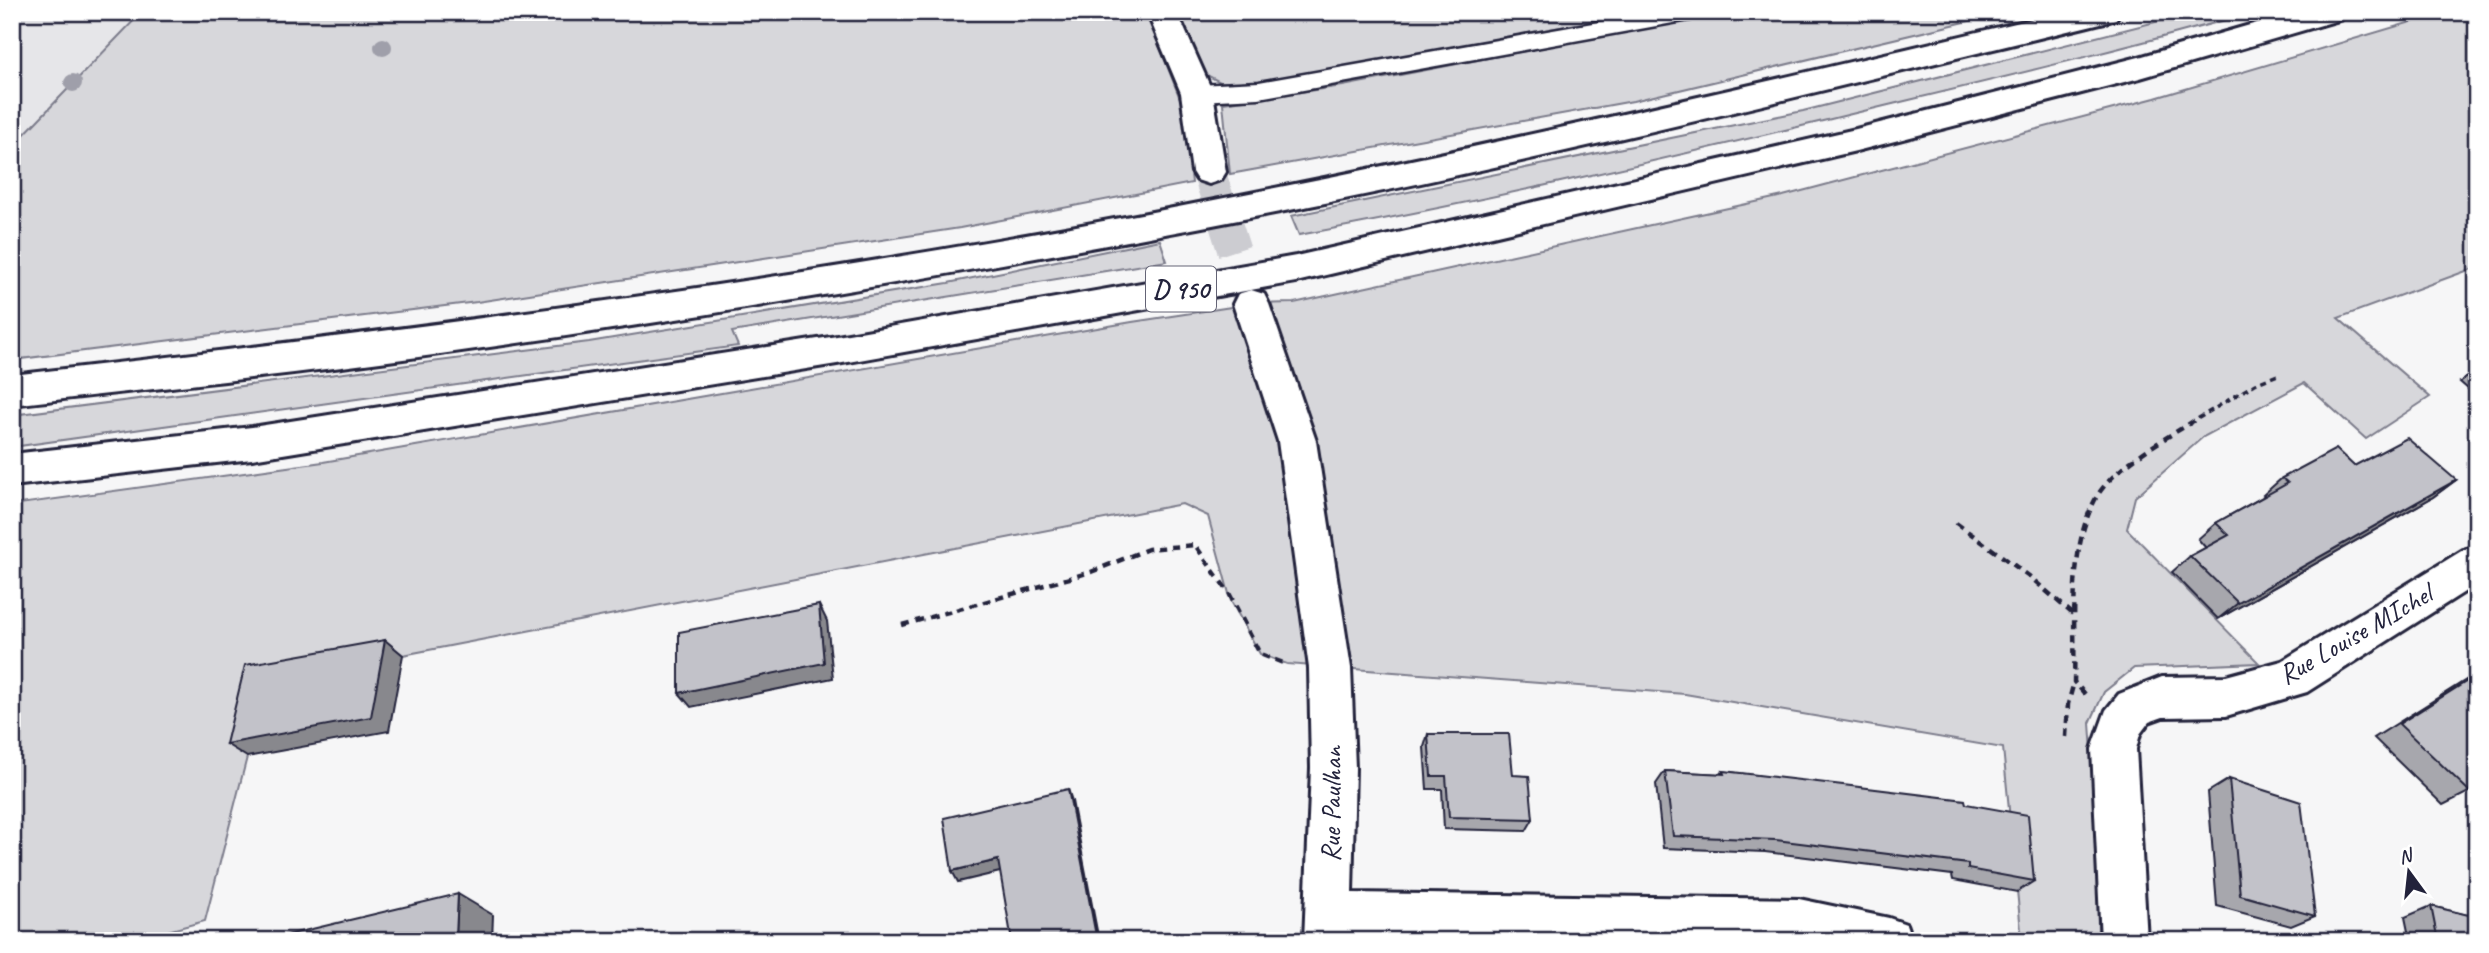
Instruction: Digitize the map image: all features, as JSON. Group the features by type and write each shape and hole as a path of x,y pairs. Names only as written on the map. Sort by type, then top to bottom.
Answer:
{"main road":[{"path":"1162,12 1197,93 1209,172"},
{"name":"D 950","path":"12,390 344,352 603,315 881,272 1188,218 1686,113 2105,12"},
{"name":"D 950","path":"12,470 252,443 837,350 1296,269 1856,140 2140,67 2331,12"},
{"name":"Rue Paulhan","path":"1251,304 1297,441 1329,668 1333,768 1328,927"},
{"name":"Rue Louise MIchel","path":"2121,724 2134,708 2162,697 2226,696 2292,678 2477,562"},
{"path":"2121,724 2114,749 2124,941"},
{"path":"1328,927 1365,917 1799,922 1889,941"}],"lane":[{"path":"1197,93 1258,90 1388,69 1695,12"}],"path":[{"path":"2121,724 2103,712 2074,682 2079,544 2097,496 2139,454 2255,384 2280,374"},
{"path":"1956,523 2029,576 2076,617"},
{"path":"902,625 1091,572 1148,549 1195,545 1229,593 1260,654 1287,664 1329,668"}],"shaded area":[{"path":"12,12 142,12 12,147"},
{"path":"142,12 1146,12 1184,109 1192,183 960,228 477,302 12,360 12,147"},
{"path":"1174,12 1641,12 1255,84 1220,82 1199,71"},
{"path":"1728,12 2007,12 1633,101 1230,174 1223,103 1343,86"},
{"path":"2195,12 2254,12 1988,81 1498,196 1299,235 1291,216 1803,111"},
{"path":"2445,12 2477,12 2477,267 2338,318 2430,397 2366,439 2304,383 2203,437 2135,497 2127,529 2259,663 2134,668 2104,692 2090,723 2097,825 2098,941 2022,941 2003,748 1685,694 1287,664 1260,654 1231,601 1208,516 1182,504 403,655 247,757 205,921 130,941 12,941 12,505 323,462 1132,322 1251,304 1294,303 1783,196 2155,98"},
{"path":"1160,240 1167,261 732,332 738,346 12,447 12,415 589,342 948,283"}],"building":[{"path":"2407,438 2456,480 2238,603 2190,556 2229,535 2216,523 2288,483 2282,478 2336,449 2354,466"},
{"path":"819,605 824,663 679,693 679,632"},
{"path":"385,640 371,717 226,744 245,665"},
{"path":"2477,675 2477,788 2470,792 2399,724"},
{"path":"1428,734 1509,734 1513,775 1529,776 1533,819 1449,817 1446,776 1431,776"},
{"path":"1665,771 1724,774 1723,771 1843,785 1965,800 1966,804 2028,815 2034,881 1968,869 1968,864 1776,840 1673,836"},
{"path":"2229,779 2301,802 2315,916 2240,895"},
{"path":"1068,789 1097,941 1012,941 998,860 952,871 944,818"},
{"path":"458,894 456,937 461,936 461,941 262,941"},
{"path":"2431,906 2477,917 2477,941 2438,941"}],"tunnel":[{"path":"1209,172 1251,304"}]}
